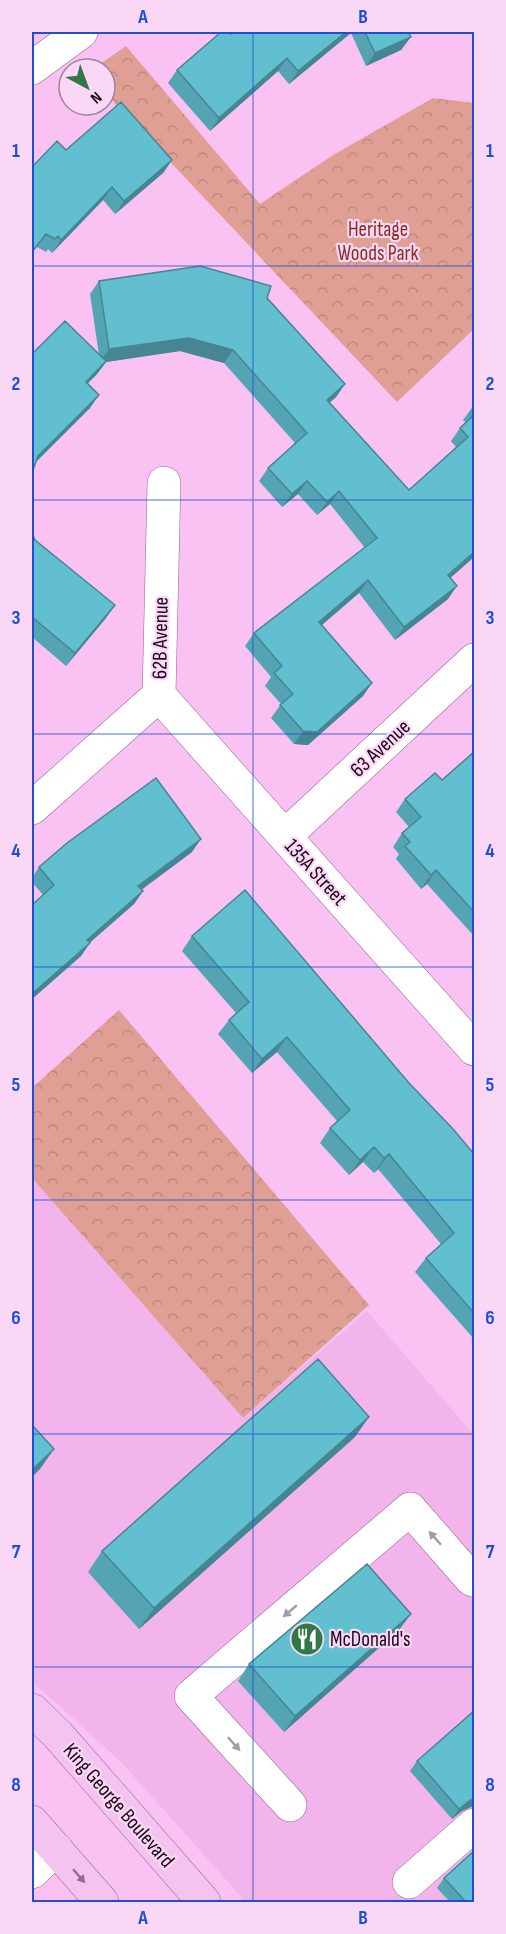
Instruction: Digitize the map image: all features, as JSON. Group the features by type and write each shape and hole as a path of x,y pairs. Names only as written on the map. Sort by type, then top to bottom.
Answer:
{"main road":[{"name":"King George Boulevard","path":"32,1710 58,1735 204,1902"},
{"path":"32,1822 102,1902"}],"street":[{"path":"32,68 81,32"},
{"name":"62B Avenue","path":"32,808 159,695 164,483"},
{"name":"63 Avenue","path":"285,836 474,660"},
{"name":"135A Street","path":"159,695 474,1049"},
{"path":"290,1805 191,1696 410,1509 474,1580"},
{"path":"409,1882 466,1842"},
{"path":"32,1872 56,1848"}],"shaded area":[{"path":"32,1178 243,1418 367,1311 474,1435 474,1902 246,1902 121,1762 32,1681"}],"green space":[{"name":"Heritage Woods Park","path":"126,46 260,204 333,155 433,98 474,103 474,329 397,402 117,106 117,57 110,57"},
{"path":"119,1010 369,1305 243,1418 32,1178 32,1088"}],"building":[{"path":"221,32 231,34 234,32 346,32 298,71 287,58 219,118 177,70"},
{"path":"365,32 408,32 411,37 375,53"},
{"path":"121,102 172,160 124,201 112,187 61,240 58,236 55,239 46,234 32,252 32,163 34,165 57,141 66,150 104,117 117,117 117,105"},
{"path":"200,266 271,286 267,298 345,384 327,400 409,490 468,437 460,428 474,415 474,552 448,575 457,586 404,627 368,580 319,622 372,683 317,732 303,731 280,705 293,694 274,673 282,666 254,633 377,538 339,491 327,502 307,481 292,494 268,468 307,433 233,350 189,338 109,349 99,281"},
{"path":"65,321 106,361 86,382 99,395 38,456 32,473 32,354"},
{"path":"32,533 35,540 115,605 75,653 32,617"},
{"path":"474,752 474,912 436,870 431,875 405,846 410,842 402,833 421,817 405,799 435,773 442,780"},
{"path":"156,778 201,839 138,886 143,891 87,940 90,943 34,992 32,989 32,905 54,885 39,867 67,843"},
{"path":"245,890 409,1083 474,1154 474,1313 426,1258 454,1233 389,1154 384,1158 374,1147 360,1160 330,1128 350,1110 287,1037 262,1059 229,1020 249,1002 192,936"},
{"path":"318,1359 369,1417 154,1608 102,1551"},
{"path":"32,1425 54,1449 32,1470"},
{"path":"367,1564 411,1614 295,1716 249,1664"},
{"path":"474,1711 474,1798 459,1809 417,1761"},
{"path":"474,1851 474,1902 466,1902 444,1878"}],"place":[{"name":"McDonald's","path":"307,1639"}]}
